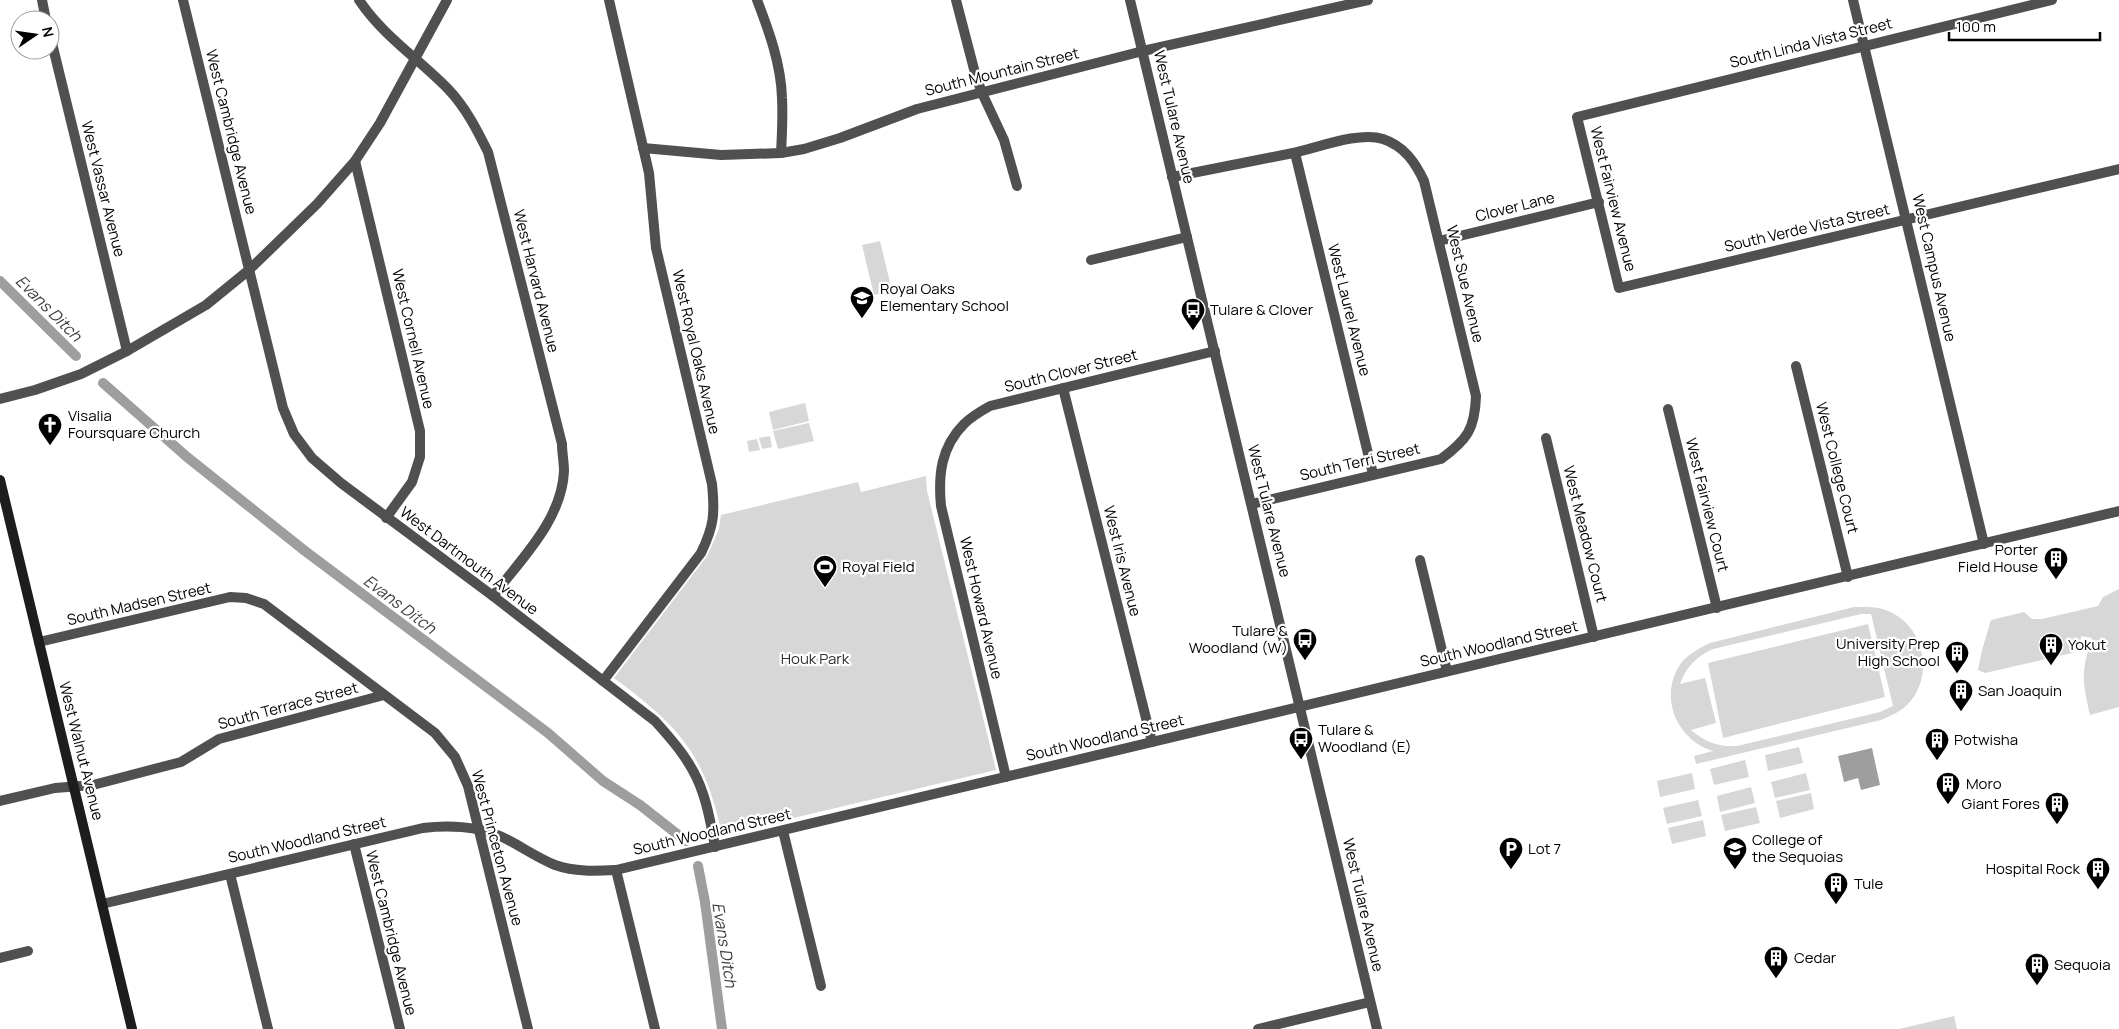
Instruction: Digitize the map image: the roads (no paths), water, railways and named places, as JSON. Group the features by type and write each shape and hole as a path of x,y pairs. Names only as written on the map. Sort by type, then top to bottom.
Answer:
{"main road":[{"name":"West Walnut Avenue","path":"0,480 132,1029"}],"street":[{"name":"West Cambridge Avenue","path":"184,0 249,270"},
{"name":"West Harvard Avenue","path":"359,0 372,19 450,91 473,121 488,152 562,444 564,471 559,498 550,521 493,596"},
{"path":"0,398 36,390 81,374 127,351 206,305 249,270 317,204 355,161 380,123 447,0"},
{"name":"West Royal Oaks Avenue","path":"603,681 700,553 710,534 713,517 712,484 656,248 650,181 644,148 609,0"},
{"path":"757,0 770,35 779,70 782,96 781,153"},
{"path":"956,0 982,93 1004,140 1017,186"},
{"name":"West Tulare Avenue","path":"1130,0 1377,1029"},
{"name":"South Mountain Street","path":"644,148 721,154 781,153 804,149 840,138 917,109 1143,51 1368,0"},
{"name":"West Campus Avenue","path":"1853,0 1984,544"},
{"name":"South Linda Vista Street","path":"1577,117 2052,0"},
{"name":"West Vassar Avenue","path":"56,60 127,351"},
{"name":"West Fairview Avenue","path":"1577,117 1619,288"},
{"name":"West Sue Avenue","path":"1295,153 1360,137 1381,138 1400,146 1417,165 1424,181 1476,396 1475,417 1466,436"},
{"path":"1172,177 1295,153"},
{"name":"West Laurel Avenue","path":"1295,153 1373,474"},
{"name":"West Cornell Avenue","path":"355,161 420,431 420,457 412,482 386,518"},
{"name":"South Verde Vista Street","path":"1619,288 2119,168"},
{"name":"Clover Lane","path":"1439,241 1599,202"},
{"path":"1091,260 1187,237"},
{"name":"West Dartmouth Avenue","path":"249,270 283,408 294,434 320,464 386,518 493,596 655,721 688,761 704,795 715,847"},
{"name":"South Clover Street","path":"948,445 964,423 990,406 1215,351"},
{"name":"West College Court","path":"1796,366 1848,577"},
{"name":"West Iris Avenue","path":"1063,388 1152,742"},
{"name":"West Fairview Court","path":"1668,409 1716,608"},
{"name":"South Terri Street","path":"1252,504 1441,459 1459,446 1466,436"},
{"name":"West Meadow Court","path":"1546,438 1594,637"},
{"name":"West Howard Avenue","path":"948,445 939,482 942,506 1006,777"},
{"name":"South Woodland Street","path":"102,904 437,826 480,830 500,836 555,865 575,870 616,870 2119,511"},
{"path":"1420,560 1447,671"},
{"name":"South Madsen Street","path":"39,642 230,597 246,598"},
{"name":"West Princeton Avenue","path":"246,598 264,604 435,733 455,757 468,786 480,830 528,1029"},
{"name":"South Terrace Street","path":"0,801 55,788 93,785 181,762 219,739 384,696"},
{"path":"783,831 821,986"},
{"name":"West Cambridge Avenue","path":"354,844 400,1029"},
{"path":"616,870 655,1029"},
{"path":"230,874 268,1029"},
{"path":"0,958 28,951"},
{"path":"1258,1029 1370,1002"}],"waterway":[{"name":"Evans Ditch","path":"0,281 76,356"},
{"name":"Evans Ditch","path":"103,383 187,457 305,551 548,733 603,781 640,805 686,841"},
{"name":"Evans Ditch","path":"698,866 705,902 722,1029"}],"place":[{"name":"Royal Oaks Elementary School","path":"862,319"},
{"name":"Tulare & Clover","path":"1193,331"},
{"name":"Visalia Foursquare Church","path":"50,446"},
{"name":"Porter Field House","path":"2056,580"},
{"name":"Royal Field","path":"825,588"},
{"name":"Tulare & Woodland (W)","path":"1305,661"},
{"name":"Yokut","path":"2051,666"},
{"name":"University Prep High School","path":"1957,674"},
{"name":"San Joaquin","path":"1961,712"},
{"name":"Tulare & Woodland (E)","path":"1301,760"},
{"name":"Potwisha","path":"1937,761"},
{"name":"Moro","path":"1948,805"},
{"name":"Giant Fores","path":"2057,825"},
{"name":"Lot 7","path":"1511,870"},
{"name":"College of the Sequoias","path":"1735,870"},
{"name":"Hospital Rock","path":"2098,890"},
{"name":"Tule","path":"1836,905"},
{"name":"Cedar","path":"1776,979"},
{"name":"Sequoia","path":"2037,986"}],"park label":[{"name":"Houk Park","path":"815,659"}]}
